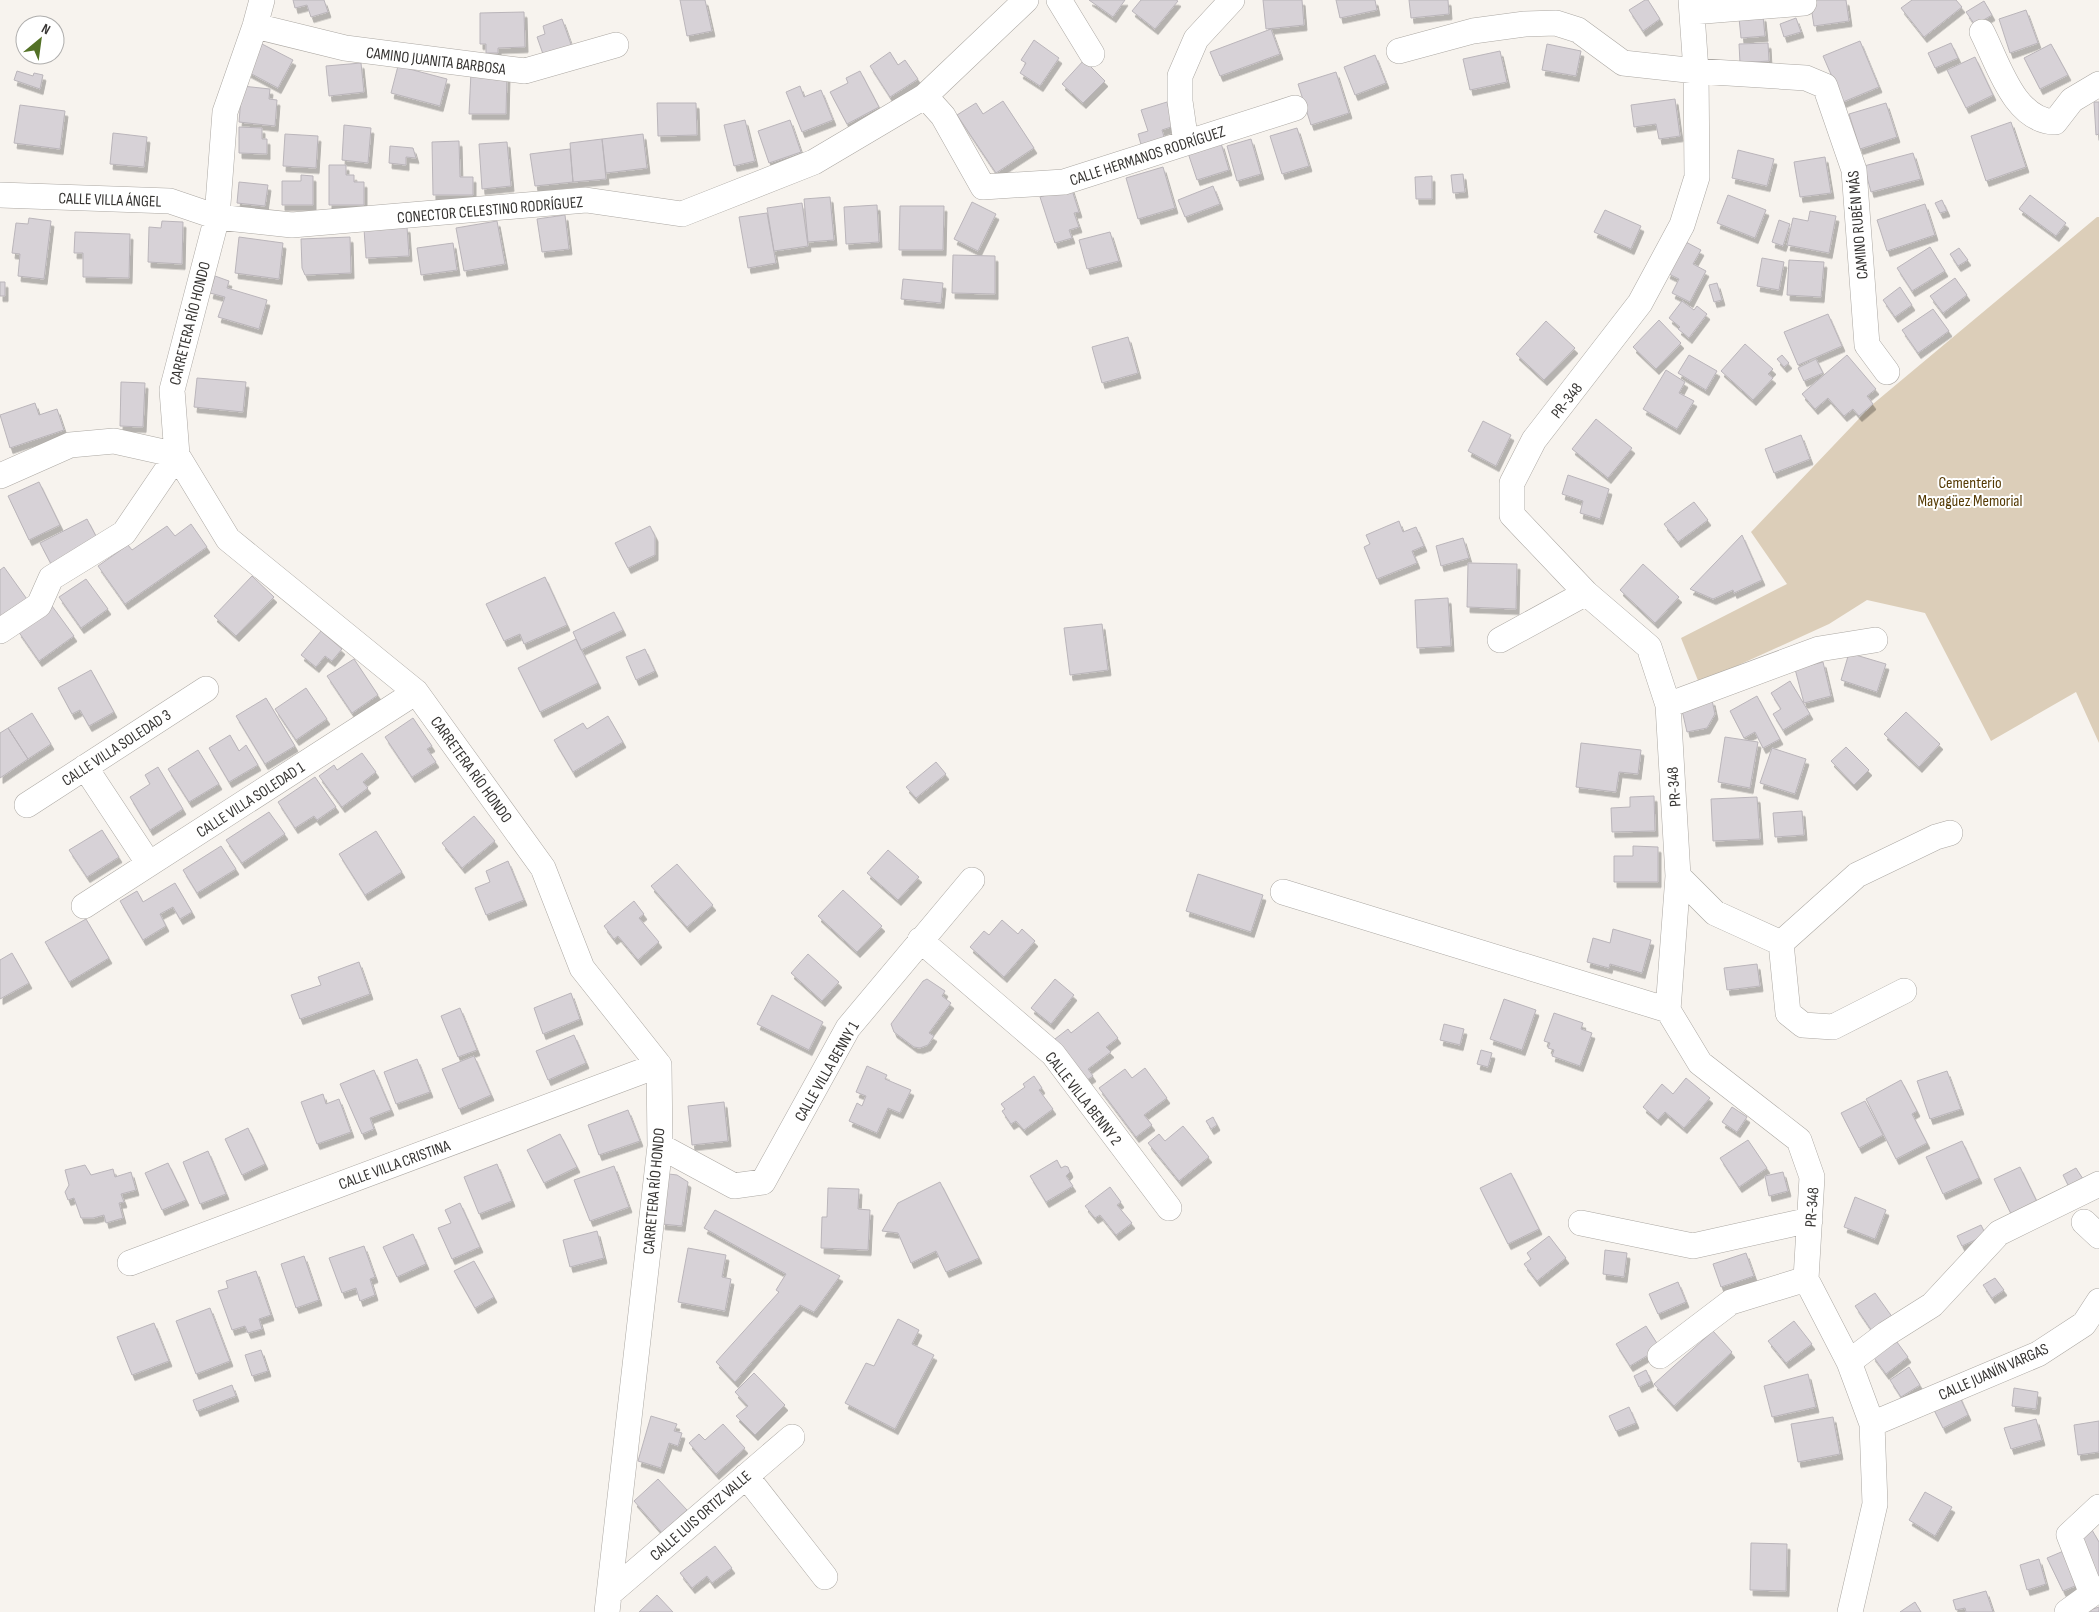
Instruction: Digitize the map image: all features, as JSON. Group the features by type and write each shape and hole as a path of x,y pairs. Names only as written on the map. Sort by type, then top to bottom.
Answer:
{"street":[{"name":"CARRETERA RÍO HONDO","path":"262,0 256,26 224,112 216,217 172,390 177,455 228,539 416,692 543,868 582,968 659,1065 660,1146 608,1603"},
{"name":"CONECTOR CELESTINO RODRÍGUEZ","path":"216,217 292,226 586,200 682,214 814,162 925,96 1026,0"},
{"path":"1059,0 1092,54"},
{"path":"1186,143 1180,100 1180,76 1196,40 1232,0"},
{"path":"1691,6 1804,3"},
{"name":"PR-348","path":"1691,6 1696,71 1697,177 1682,225 1640,304 1534,440 1512,482 1512,515 1586,593 1649,647 1668,705 1678,876 1668,1010 1700,1063 1799,1140 1812,1177 1806,1279"},
{"name":"CAMINO RUBÉN MÁS","path":"1398,51 1472,31 1525,24 1556,23 1578,30 1623,63 1696,71 1806,78 1825,86 1854,170 1867,345 1887,372"},
{"name":"CAMINO JUANITA BARBOSA","path":"256,26 345,48 525,71 616,45"},
{"path":"1982,32 2016,101 2033,116 2046,122 2055,122 2072,100 2099,84"},
{"name":"CALLE HERMANOS RODRÍGUEZ","path":"925,96 943,116 983,187 1064,182 1295,108"},
{"name":"CALLE VILLA ÁNGEL","path":"0,195 170,201 216,217"},
{"path":"0,476 70,445 114,441 177,455 124,533 52,578 39,605 0,631"},
{"path":"1500,640 1586,593"},
{"path":"1668,705 1819,649 1875,640"},
{"name":"CALLE VILLA SOLEDAD 3","path":"27,805 206,689"},
{"name":"CALLE VILLA SOLEDAD 1","path":"84,906 416,692"},
{"path":"85,767 149,864"},
{"path":"1781,943 1857,875 1936,837 1950,833"},
{"path":"1678,876 1715,913 1781,943"},
{"name":"CALLE VILLA BENNY 1","path":"660,1146 734,1186 763,1182 848,1028 972,880"},
{"path":"1283,892 1668,1010"},
{"name":"CALLE VILLA BENNY 2","path":"920,940 1053,1054 1169,1208"},
{"path":"1781,943 1788,1012 1803,1025 1833,1028 1904,991"},
{"name":"CALLE VILLA CRISTINA","path":"130,1263 659,1065"},
{"path":"1848,1362 1886,1334 1932,1305 1999,1233 2099,1184"},
{"path":"1581,1223 1693,1246 1810,1220"},
{"path":"1660,1356 1731,1302 1806,1279 1848,1362 1872,1424 1874,1504 1850,1612"},
{"name":"CALLE JUANÍN VARGAS","path":"1872,1424 2038,1354 2084,1324 2099,1301"},
{"name":"CALLE LUIS ORTIZ VALLE","path":"608,1603 746,1476 792,1437"},
{"path":"746,1476 825,1577"},
{"path":"2068,1612 2096,1591 2069,1535 2099,1507"}],"green space":[{"name":"Cementerio Mayagüez Memorial","path":"2099,217 2099,743 2076,692 1991,741 1925,613 1867,600 1829,624 1699,683 1681,638 1787,584 1751,532 1873,404"}],"building":[{"path":"293,0 324,0 328,12 311,17 307,5 295,8"},
{"path":"680,0 705,0 712,31 687,36"},
{"path":"1089,0 1125,0 1113,17"},
{"path":"1141,0 1178,1 1155,29 1132,11"},
{"path":"1263,0 1302,0 1304,25 1266,29"},
{"path":"1336,0 1375,0 1377,10 1340,18"},
{"path":"1409,0 1448,0 1449,14 1411,18"},
{"path":"1648,0 1660,19 1643,31 1629,10"},
{"path":"1810,0 1846,0 1849,21 1814,26"},
{"path":"1912,0 1956,0 1962,7 1924,37 1901,8"},
{"path":"1984,1 1992,15 1975,25 1966,12"},
{"path":"2026,10 2038,43 2010,53 1999,19"},
{"path":"524,12 525,47 498,48 498,53 486,53 486,44 480,44 480,13"},
{"path":"1763,16 1765,36 1741,38 1739,18"},
{"path":"1796,18 1801,32 1784,37 1780,24"},
{"path":"562,19 572,47 544,57 537,37 545,34 543,26"},
{"path":"1271,29 1280,54 1220,76 1210,52"},
{"path":"1034,40 1059,58 1040,86 1020,73 1026,63 1021,60"},
{"path":"1860,41 1879,87 1843,102 1823,56"},
{"path":"1768,43 1769,61 1740,63 1739,44"},
{"path":"1951,43 1958,58 1935,68 1928,53"},
{"path":"262,44 293,60 278,88 248,72"},
{"path":"1547,44 1581,51 1576,76 1542,70"},
{"path":"2051,44 2068,75 2040,89 2024,58"},
{"path":"1500,51 1507,82 1470,90 1463,59"},
{"path":"890,52 898,65 905,60 918,79 890,97 870,66"},
{"path":"1375,55 1386,83 1355,95 1344,67"},
{"path":"1975,57 1993,95 1966,108 1947,70"},
{"path":"1084,60 1105,81 1083,103 1062,84"},
{"path":"361,63 364,92 329,96 326,66"},
{"path":"398,66 447,79 440,106 391,93"},
{"path":"17,71 33,76 34,73 43,75 40,89 14,80"},
{"path":"860,71 879,107 847,124 830,92 848,83 846,78"},
{"path":"471,72 507,73 506,114 469,114"},
{"path":"1336,72 1349,113 1311,125 1298,84"},
{"path":"242,86 270,89 269,99 277,100 275,126 239,122"},
{"path":"800,86 804,97 821,90 833,120 802,132 786,92"},
{"path":"1675,99 1680,136 1659,139 1656,124 1634,127 1631,105"},
{"path":"1003,101 1034,148 996,173 957,115 976,103 983,114"},
{"path":"1167,102 1174,126 1162,130 1165,140 1142,148 1138,134 1148,131 1141,110"},
{"path":"2094,102 2099,102 2099,134 2096,135"},
{"path":"657,103 696,103 697,135 658,136"},
{"path":"1886,103 1897,137 1860,149 1849,114"},
{"path":"20,105 65,111 60,149 14,143"},
{"path":"745,120 755,161 734,166 724,125"},
{"path":"790,120 801,152 769,163 758,131"},
{"path":"2011,122 2026,167 1986,181 1971,136"},
{"path":"344,125 371,128 368,163 342,160"},
{"path":"239,127 262,128 262,139 267,139 267,154 239,153"},
{"path":"1297,128 1309,166 1282,174 1270,136"},
{"path":"113,133 147,137 144,167 110,164"},
{"path":"285,134 318,136 316,168 283,166"},
{"path":"643,134 647,168 606,173 602,139"},
{"path":"602,139 606,179 573,182 570,143"},
{"path":"1251,139 1261,174 1237,181 1227,146"},
{"path":"459,141 460,177 473,177 473,195 433,195 432,142"},
{"path":"507,142 511,186 482,189 479,144"},
{"path":"1221,143 1229,170 1197,180 1188,153"},
{"path":"390,146 413,148 416,158 406,157 406,165 389,163"},
{"path":"570,149 573,182 535,186 530,154"},
{"path":"1738,150 1774,159 1767,186 1732,178"},
{"path":"1913,153 1921,179 1871,192 1864,166"},
{"path":"1825,157 1831,193 1800,197 1794,162"},
{"path":"329,165 346,165 346,175 354,175 354,182 364,182 364,205 329,205"},
{"path":"1163,167 1175,208 1138,219 1126,178"},
{"path":"1463,174 1465,192 1453,193 1451,175"},
{"path":"301,175 313,176 313,205 282,205 282,181 301,181"},
{"path":"1432,176 1432,199 1416,199 1415,177"},
{"path":"239,182 268,185 265,206 237,203"},
{"path":"1213,186 1220,204 1185,217 1178,200"},
{"path":"1071,187 1079,212 1074,213 1079,227 1069,230 1072,238 1055,243 1040,197"},
{"path":"1728,195 1766,210 1755,238 1717,223"},
{"path":"2030,195 2066,223 2056,236 2019,209"},
{"path":"830,197 834,240 808,242 804,199"},
{"path":"1942,200 1947,211 1940,213 1935,203"},
{"path":"972,202 996,214 978,251 954,239"},
{"path":"802,203 808,246 774,251 767,208"},
{"path":"1925,204 1935,235 1887,251 1877,220"},
{"path":"877,205 879,242 846,244 844,207"},
{"path":"900,206 944,206 943,250 899,250"},
{"path":"1605,210 1641,226 1631,249 1594,232"},
{"path":"1810,211 1836,216 1829,253 1787,245 1793,218 1808,221"},
{"path":"767,213 776,263 748,268 739,217"},
{"path":"565,215 569,249 542,252 537,219"},
{"path":"29,218 51,221 44,279 18,276 20,254 12,253 16,223 28,224"},
{"path":"1779,220 1790,224 1783,246 1772,242"},
{"path":"162,221 183,222 182,264 148,262 149,227 161,228"},
{"path":"497,221 505,264 464,271 456,228"},
{"path":"407,227 409,256 366,258 364,229"},
{"path":"75,232 130,234 129,278 83,277 83,253 74,253"},
{"path":"1110,232 1119,261 1087,269 1079,240"},
{"path":"239,237 283,243 279,279 235,273"},
{"path":"350,237 351,273 305,275 302,268 301,239"},
{"path":"1684,241 1701,250 1693,264 1706,271 1690,302 1672,293 1679,279 1667,273"},
{"path":"453,243 457,270 421,275 417,248"},
{"path":"1930,247 1945,271 1912,291 1897,268"},
{"path":"1959,248 1968,260 1958,266 1950,254"},
{"path":"953,255 995,256 995,294 952,293"},
{"path":"1762,258 1784,262 1779,290 1757,286"},
{"path":"1789,260 1824,262 1821,297 1787,295"},
{"path":"215,276 229,281 227,288 267,300 259,329 218,317 225,297 210,293"},
{"path":"1955,278 1967,295 1943,313 1930,296"},
{"path":"903,279 943,283 941,303 901,299"},
{"path":"0,282 5,282 5,296 0,296"},
{"path":"1717,283 1722,300 1714,302 1709,285"},
{"path":"1900,287 1912,305 1895,317 1883,300"},
{"path":"1682,301 1694,310 1697,306 1707,314 1689,338 1669,318"},
{"path":"1933,309 1949,331 1918,353 1902,330"},
{"path":"1828,314 1842,346 1798,365 1784,332"},
{"path":"1659,320 1681,343 1656,369 1633,347"},
{"path":"1546,321 1575,348 1544,380 1516,354"},
{"path":"1128,337 1138,373 1102,383 1092,347"},
{"path":"1745,344 1773,369 1768,374 1773,378 1753,400 1721,371"},
{"path":"1689,355 1717,371 1706,390 1678,373"},
{"path":"1782,355 1789,363 1784,367 1777,359"},
{"path":"1847,355 1876,389 1867,396 1873,404 1859,416 1853,409 1844,416 1828,398 1815,409 1802,394"},
{"path":"1816,359 1823,373 1804,381 1798,368"},
{"path":"1666,370 1685,382 1679,393 1694,401 1677,429 1643,409"},
{"path":"197,378 246,382 243,412 194,407"},
{"path":"121,382 145,383 143,427 120,426"},
{"path":"35,403 39,415 57,409 64,430 10,448 0,415"},
{"path":"1596,419 1632,448 1608,478 1572,449"},
{"path":"1483,421 1511,435 1496,466 1468,451"},
{"path":"1801,435 1810,459 1774,473 1765,449"},
{"path":"1568,475 1609,489 1600,519 1580,513 1583,501 1562,494"},
{"path":"39,482 60,525 29,540 8,496"},
{"path":"1694,502 1708,520 1678,542 1664,524"},
{"path":"87,519 98,540 51,564 40,543"},
{"path":"1399,521 1403,532 1416,527 1424,546 1412,551 1417,563 1377,579 1364,547 1370,544 1366,535"},
{"path":"191,524 207,547 125,604 98,566 128,545 132,550 167,526 175,536"},
{"path":"650,526 655,536 655,555 628,568 615,543"},
{"path":"1742,535 1762,580 1734,593 1733,590 1713,599 1690,589"},
{"path":"1463,538 1469,558 1441,566 1436,546"},
{"path":"1468,563 1517,564 1516,609 1467,607"},
{"path":"1643,564 1679,597 1655,623 1620,590"},
{"path":"4,567 29,602 0,622 0,570"},
{"path":"252,576 274,597 236,636 214,616"},
{"path":"545,577 567,625 524,644 520,634 504,641 486,604"},
{"path":"86,579 108,609 81,628 59,597"},
{"path":"1448,598 1451,646 1417,648 1415,600"},
{"path":"52,606 74,636 39,661 18,631"},
{"path":"614,612 623,630 581,650 573,632"},
{"path":"1102,624 1108,670 1070,675 1064,628"},
{"path":"321,631 342,649 332,661 325,656 316,667 301,655"},
{"path":"576,639 598,683 540,712 518,668"},
{"path":"645,649 655,671 636,680 626,657"},
{"path":"1849,653 1886,664 1877,692 1841,680"},
{"path":"354,659 378,695 352,713 327,676"},
{"path":"1823,662 1831,696 1804,703 1795,669"},
{"path":"91,670 114,712 89,726 80,710 72,714 58,688"},
{"path":"1790,681 1810,714 1783,730 1773,714 1781,709 1771,693"},
{"path":"306,688 327,719 296,740 275,709"},
{"path":"1757,696 1780,739 1763,748 1755,732 1744,738 1730,711"},
{"path":"266,698 295,746 265,764 236,716"},
{"path":"1712,700 1715,714 1707,728 1687,732 1681,706"},
{"path":"1906,712 1940,744 1919,767 1884,734"},
{"path":"32,713 51,744 28,759 8,728"},
{"path":"608,716 623,742 573,772 554,740 583,723 587,729"},
{"path":"413,718 432,746 427,749 436,762 412,777 385,737"},
{"path":"8,728 28,759 0,778 0,733"},
{"path":"230,735 239,751 246,745 258,765 229,782 209,748"},
{"path":"1725,737 1758,742 1750,788 1718,782"},
{"path":"1581,743 1641,750 1638,774 1619,772 1616,792 1576,787"},
{"path":"1846,747 1869,770 1854,785 1831,761"},
{"path":"1772,748 1806,759 1795,794 1760,783"},
{"path":"198,750 219,784 189,802 168,769"},
{"path":"362,753 376,772 363,782 368,788 342,807 319,776 334,765 337,770"},
{"path":"936,762 946,774 916,798 906,787"},
{"path":"158,767 183,809 150,830 130,797 150,784 145,775"},
{"path":"315,777 336,807 317,820 314,816 295,828 278,802"},
{"path":"1654,796 1655,831 1612,832 1611,808 1630,807 1630,797"},
{"path":"1757,797 1760,839 1713,841 1711,799"},
{"path":"1802,811 1804,835 1775,837 1773,813"},
{"path":"269,812 285,834 242,863 226,840"},
{"path":"474,816 495,841 462,868 442,843"},
{"path":"102,830 119,857 87,877 69,850"},
{"path":"376,831 402,872 365,895 339,854"},
{"path":"221,846 236,869 197,893 183,870"},
{"path":"1633,846 1658,847 1658,882 1614,882 1614,856 1633,856"},
{"path":"888,850 919,877 898,900 867,873"},
{"path":"508,861 524,900 486,915 475,888 490,882 486,871"},
{"path":"677,864 713,905 687,927 651,886"},
{"path":"1198,874 1263,895 1251,932 1186,911"},
{"path":"175,883 192,912 180,919 173,907 160,914 166,926 143,940 120,901 137,891 143,902"},
{"path":"843,890 882,926 857,952 818,916"},
{"path":"634,901 644,914 639,918 659,942 638,960 618,936 614,939 604,926"},
{"path":"86,919 109,958 69,982 45,942"},
{"path":"1002,920 1018,934 1022,929 1035,941 1004,977 970,947 984,931 989,935"},
{"path":"1613,929 1651,940 1642,973 1610,964 1609,968 1587,962 1593,938 1610,943"},
{"path":"12,953 29,983 0,999 0,960"},
{"path":"808,954 839,982 822,1001 791,973"},
{"path":"359,962 370,994 300,1019 291,995 321,985 318,977"},
{"path":"1757,964 1760,986 1727,990 1724,968"},
{"path":"927,979 945,991 942,996 951,1003 929,1033 934,1036 928,1045 920,1048 914,1047 894,1032 891,1024 923,981"},
{"path":"1055,979 1074,995 1051,1024 1031,1008"},
{"path":"571,993 580,1019 543,1034 534,1008"},
{"path":"772,995 823,1022 809,1050 757,1024"},
{"path":"1504,999 1536,1010 1522,1050 1490,1039"},
{"path":"460,1008 477,1050 458,1057 441,1016"},
{"path":"1098,1012 1118,1038 1106,1047 1111,1052 1088,1069 1093,1076 1087,1080 1055,1039 1068,1029 1071,1033"},
{"path":"1554,1013 1583,1023 1581,1029 1592,1033 1580,1066 1552,1056 1554,1050 1548,1048 1550,1043 1544,1041"},
{"path":"1444,1024 1464,1029 1460,1045 1440,1040"},
{"path":"574,1035 586,1063 548,1080 536,1051"},
{"path":"1481,1050 1492,1053 1488,1067 1477,1064"},
{"path":"474,1056 491,1095 459,1109 442,1069"},
{"path":"417,1059 430,1092 396,1104 384,1072"},
{"path":"867,1066 887,1075 885,1079 911,1090 900,1113 888,1108 877,1133 849,1121 857,1103 862,1106 866,1096 856,1092"},
{"path":"1145,1068 1167,1098 1144,1115 1152,1125 1136,1137 1099,1088 1125,1069 1132,1078"},
{"path":"374,1070 391,1110 370,1118 374,1129 362,1134 340,1084"},
{"path":"1947,1071 1961,1109 1930,1119 1917,1081"},
{"path":"1034,1076 1042,1088 1039,1090 1053,1109 1024,1130 1016,1121 1011,1124 1002,1111 1005,1109 1001,1104 1025,1087 1023,1084"},
{"path":"1686,1078 1710,1098 1684,1128 1665,1112 1658,1120 1643,1107 1662,1084 1673,1094"},
{"path":"1901,1080 1917,1111 1912,1114 1927,1143 1896,1159 1866,1099"},
{"path":"323,1094 326,1104 339,1099 351,1132 317,1144 301,1102"},
{"path":"1865,1101 1883,1135 1859,1148 1841,1113"},
{"path":"724,1102 728,1141 692,1145 688,1106"},
{"path":"1732,1107 1747,1117 1737,1132 1722,1122"},
{"path":"628,1110 640,1141 599,1155 588,1125"},
{"path":"1213,1117 1217,1125 1211,1129 1206,1121"},
{"path":"1183,1126 1209,1157 1179,1181 1148,1143 1159,1134 1165,1141"},
{"path":"248,1128 265,1164 242,1175 225,1139"},
{"path":"560,1134 577,1167 544,1183 527,1150"},
{"path":"1748,1140 1767,1168 1739,1187 1720,1158"},
{"path":"1962,1141 1979,1178 1943,1194 1926,1157"},
{"path":"208,1151 226,1194 200,1204 183,1162"},
{"path":"1057,1160 1061,1168 1068,1167 1070,1172 1066,1176 1073,1186 1046,1202 1030,1176"},
{"path":"168,1163 186,1200 162,1210 145,1173"},
{"path":"497,1164 512,1201 479,1214 464,1177"},
{"path":"85,1165 91,1175 113,1169 115,1177 131,1172 136,1190 121,1194 124,1202 119,1203 123,1218 106,1223 104,1215 93,1218 81,1218 74,1198 68,1200 65,1192 69,1185 65,1170"},
{"path":"614,1166 629,1207 590,1221 574,1180"},
{"path":"2020,1167 2040,1208 2014,1220 1994,1179"},
{"path":"2076,1168 2083,1179 2069,1187 2063,1175"},
{"path":"1783,1172 1788,1191 1769,1196 1765,1176"},
{"path":"1511,1173 1539,1229 1508,1244 1480,1188"},
{"path":"669,1174 677,1175 688,1182 682,1226 662,1224"},
{"path":"940,1182 979,1258 946,1272 936,1251 911,1263 898,1233 882,1231 898,1203"},
{"path":"1110,1187 1121,1202 1117,1205 1132,1223 1116,1235 1100,1215 1095,1218 1085,1206"},
{"path":"828,1188 859,1189 858,1209 870,1210 868,1250 821,1248 822,1217 827,1217"},
{"path":"1855,1197 1886,1210 1875,1239 1844,1227"},
{"path":"460,1203 480,1247 452,1259 438,1228 451,1223 445,1210"},
{"path":"715,1210 840,1276 814,1312 800,1305 735,1382 716,1362 779,1292 776,1290 786,1274 704,1228"},
{"path":"1981,1225 1986,1235 1962,1246 1957,1236"},
{"path":"597,1231 604,1258 570,1267 563,1240"},
{"path":"413,1234 426,1264 397,1277 383,1247"},
{"path":"1549,1236 1566,1258 1537,1281 1524,1264 1531,1259 1527,1253"},
{"path":"364,1246 375,1277 370,1279 375,1295 360,1301 356,1288 342,1293 329,1258"},
{"path":"688,1248 726,1255 722,1277 731,1279 725,1311 678,1302"},
{"path":"1605,1250 1627,1253 1624,1277 1603,1274"},
{"path":"1746,1253 1754,1276 1721,1287 1713,1264"},
{"path":"304,1256 319,1300 296,1308 281,1264"},
{"path":"474,1261 494,1297 475,1308 454,1271"},
{"path":"256,1271 271,1315 259,1319 262,1329 248,1333 245,1326 232,1330 218,1291 228,1288 226,1281"},
{"path":"1995,1278 2004,1290 1992,1298 1983,1285"},
{"path":"1678,1282 1686,1302 1658,1314 1649,1294"},
{"path":"1875,1293 1893,1318 1872,1331 1855,1306"},
{"path":"210,1308 230,1361 196,1374 176,1321"},
{"path":"898,1319 919,1330 912,1344 934,1355 895,1429 845,1403 866,1363 874,1366"},
{"path":"1794,1321 1812,1344 1786,1363 1768,1341"},
{"path":"154,1323 169,1361 132,1375 117,1337"},
{"path":"1646,1326 1660,1348 1630,1366 1616,1344"},
{"path":"1713,1331 1732,1352 1674,1406 1654,1384"},
{"path":"1894,1338 1908,1357 1886,1374 1872,1355"},
{"path":"261,1350 268,1371 252,1376 245,1355"},
{"path":"1909,1367 1920,1385 1901,1397 1890,1380"},
{"path":"1646,1370 1651,1381 1639,1387 1634,1376"},
{"path":"754,1373 785,1405 755,1435 736,1416 748,1406 735,1392"},
{"path":"1808,1374 1816,1407 1772,1417 1764,1386"},
{"path":"232,1385 236,1396 197,1411 193,1400"},
{"path":"2014,1388 2038,1392 2036,1409 2012,1406"},
{"path":"1958,1393 1968,1415 1943,1428 1932,1406"},
{"path":"1629,1407 1636,1423 1616,1431 1609,1416"},
{"path":"651,1416 677,1424 674,1431 682,1433 678,1446 669,1443 661,1468 638,1461"},
{"path":"1833,1417 1840,1454 1798,1462 1791,1424"},
{"path":"2036,1419 2042,1440 2011,1449 2004,1428"},
{"path":"2099,1421 2099,1452 2078,1455 2074,1425"},
{"path":"723,1424 745,1448 716,1474 689,1443 699,1434 705,1440"},
{"path":"658,1479 687,1510 662,1533 634,1501"},
{"path":"1925,1492 1952,1507 1935,1536 1909,1520"},
{"path":"2092,1530 2099,1542 2099,1578 2074,1541"},
{"path":"1751,1543 1787,1544 1786,1591 1750,1590"},
{"path":"715,1546 732,1568 712,1583 707,1576 692,1588 680,1573"},
{"path":"2066,1550 2082,1583 2063,1591 2047,1558"},
{"path":"2039,1559 2046,1584 2027,1590 2020,1565"},
{"path":"1986,1591 1993,1612 1966,1612 1965,1608 1956,1610 1953,1600"},
{"path":"657,1595 673,1612 639,1612"},
{"path":"1915,1602 1921,1612 1900,1612"},
{"path":"2099,1607 2099,1612 2091,1612 2090,1610"}]}
